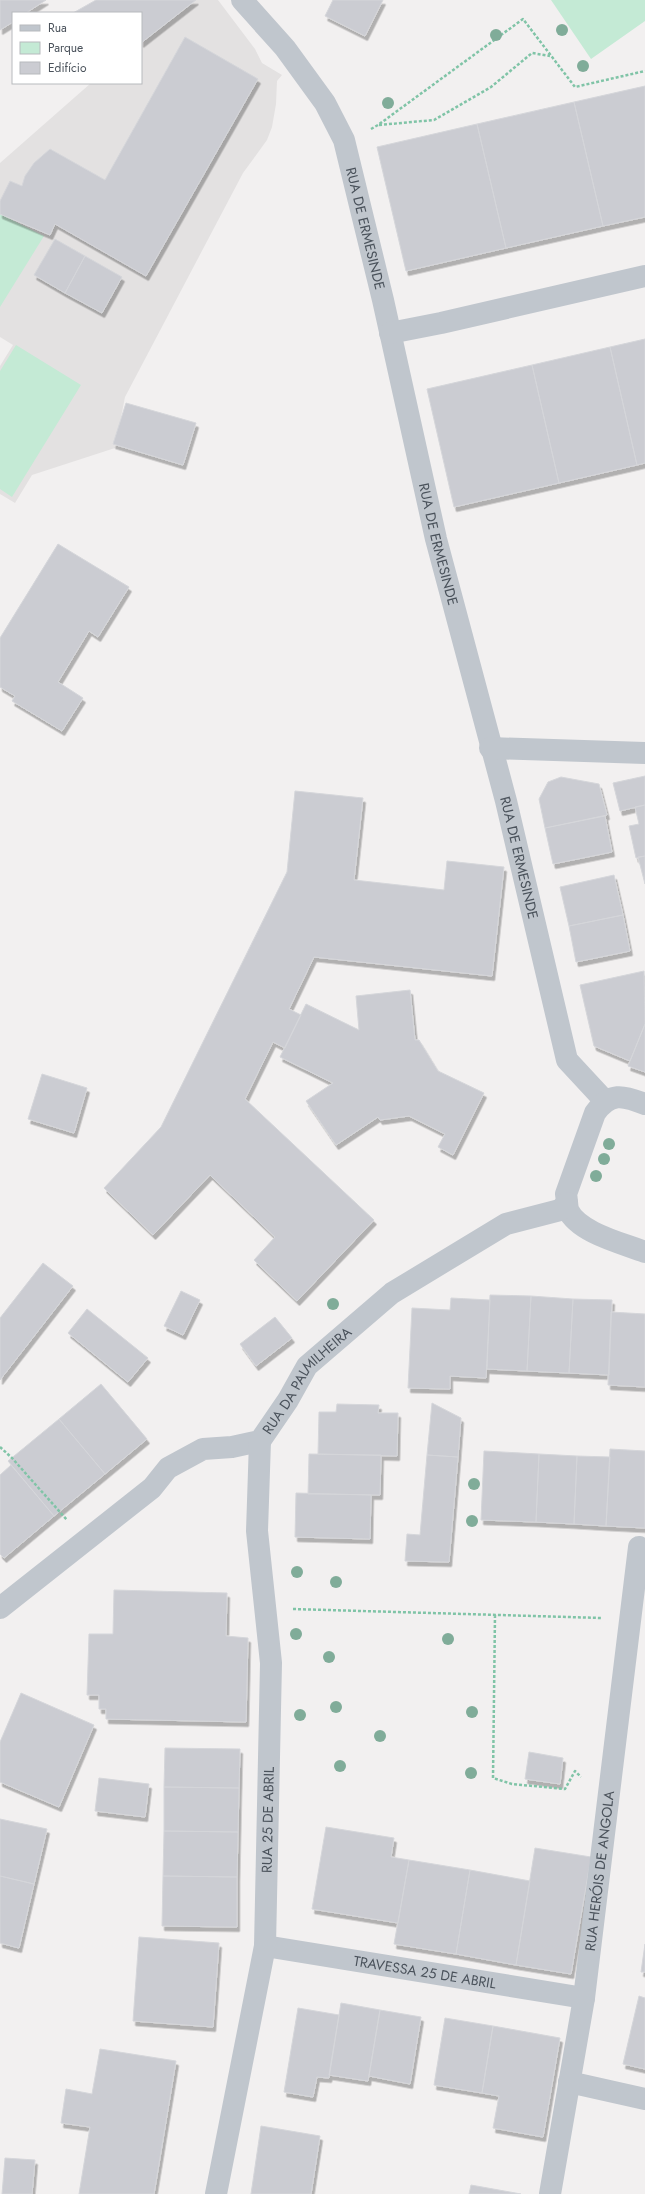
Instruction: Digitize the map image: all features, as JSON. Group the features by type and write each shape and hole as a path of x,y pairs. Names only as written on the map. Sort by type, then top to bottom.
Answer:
{"street":[{"name":"RUA DE ERMESINDE","path":"242,0 290,54 325,103 344,140 390,333 436,539 490,748 506,800 567,1060 605,1102"},
{"path":"390,333 645,276"},
{"path":"490,748 645,753"},
{"path":"645,1104 630,1098 617,1096 605,1102 595,1113 566,1194 568,1208 574,1219 585,1228 645,1252"},
{"name":"RUA DA PALMILHEIRA","path":"0,1608 152,1488 168,1468 203,1449 232,1447 260,1441 288,1400 307,1366 392,1293 506,1224 560,1210 567,1203"},
{"name":"RUA 25 DE ABRIL","path":"216,2194 265,1946 271,1663 257,1531 260,1441"},
{"name":"RUA HERÓIS DE ANGOLA","path":"550,2194 584,1998 639,1547"},
{"name":"TRAVESSA 25 DE ABRIL","path":"265,1946 584,1998"},
{"path":"569,2082 645,2099"}],"path":[{"path":"344,140 378,126 523,19 575,87 645,71"},
{"path":"378,126 434,120 491,87 532,53 550,56"},
{"path":"0,1447 12,1458 58,1513"},
{"path":"307,1609 630,1618"},
{"path":"495,1615 493,1778 512,1784 565,1789"}],"shaded area":[{"path":"196,0 218,0 255,49 262,63 282,75 277,81 276,104 272,127 267,140 243,173 125,397 115,448 32,475 15,503 0,494 0,366 13,345 0,337 0,163 90,84 142,84 142,42"}],"green space":[{"path":"551,0 645,0 645,21 591,59"},
{"path":"0,214 44,236 0,307"},
{"path":"16,345 81,385 12,497 0,489 0,371"}],"building":[{"path":"0,0 46,0 28,12 12,12 12,23 0,30"},
{"path":"96,0 196,0 142,42 142,12 75,12"},
{"path":"333,0 383,0 365,36 325,16"},
{"path":"185,37 258,79 146,276 55,224 50,235 0,214 0,201 10,181 22,186 25,176 34,163 50,149 105,180"},
{"path":"645,86 645,217 603,226 574,102"},
{"path":"574,102 603,226 506,248 477,124"},
{"path":"477,124 506,248 406,271 377,147"},
{"path":"55,239 85,256 65,293 34,275"},
{"path":"85,256 122,277 102,313 65,293"},
{"path":"645,339 645,463 637,465 610,347"},
{"path":"610,347 637,465 559,483 532,365"},
{"path":"532,365 559,483 454,507 427,389"},
{"path":"126,403 196,423 183,465 113,444"},
{"path":"58,544 129,587 98,637 89,631 58,682 83,698 62,731 12,701 15,696 0,687 0,638"},
{"path":"645,776 645,805 620,811 613,783"},
{"path":"561,777 599,784 607,815 545,828 539,799 548,782"},
{"path":"295,791 363,798 354,880 444,890 447,861 504,867 492,976 314,957 289,1009 301,1015 285,1048 273,1042 245,1099 374,1220 297,1301 254,1260 275,1237 210,1175 153,1235 104,1188 161,1127 287,872"},
{"path":"645,805 645,856 636,858 629,826 639,824 635,807"},
{"path":"605,816 612,852 553,864 545,828"},
{"path":"645,856 645,884 638,857"},
{"path":"614,875 623,915 569,926 560,887"},
{"path":"623,915 630,951 576,962 569,926"},
{"path":"644,971 645,1024 630,1061 594,1046 580,985"},
{"path":"410,990 415,1040 419,1040 438,1071 484,1093 453,1155 438,1147 445,1134 409,1116 380,1120 378,1117 336,1145 306,1101 333,1083 280,1057 306,1004 359,1030 356,996"},
{"path":"645,1024 645,1072 628,1066"},
{"path":"42,1074 87,1088 74,1133 28,1119"},
{"path":"43,1263 73,1286 0,1380 0,1318"},
{"path":"181,1291 200,1300 183,1335 164,1326"},
{"path":"490,1295 531,1296 527,1371 487,1369"},
{"path":"531,1296 573,1299 569,1373 527,1371"},
{"path":"451,1298 490,1300 486,1378 450,1376 450,1389 408,1388 412,1308 450,1310"},
{"path":"573,1299 612,1300 609,1375 569,1373"},
{"path":"87,1309 148,1358 128,1382 68,1333"},
{"path":"611,1312 645,1314 645,1387 608,1385"},
{"path":"275,1317 292,1338 256,1366 240,1344"},
{"path":"101,1384 147,1439 105,1474 59,1419"},
{"path":"432,1403 461,1418 458,1457 427,1455"},
{"path":"337,1404 379,1405 378,1413 398,1413 397,1456 318,1454 319,1412 336,1412"},
{"path":"59,1419 105,1474 54,1516 8,1461"},
{"path":"610,1449 645,1451 645,1528 606,1526"},
{"path":"484,1451 539,1454 536,1522 481,1520"},
{"path":"309,1454 381,1455 380,1495 308,1494"},
{"path":"539,1454 577,1456 574,1524 536,1522"},
{"path":"427,1455 458,1457 449,1562 405,1561 407,1534 420,1535"},
{"path":"577,1456 610,1457 606,1526 574,1524"},
{"path":"11,1465 54,1516 4,1558 0,1554 0,1475"},
{"path":"296,1493 371,1495 370,1539 295,1537"},
{"path":"114,1590 227,1593 226,1636 248,1638 246,1722 106,1719 106,1709 99,1709 99,1695 87,1695 89,1634 113,1634"},
{"path":"21,1693 94,1725 59,1807 0,1782 0,1742"},
{"path":"165,1748 240,1749 239,1788 164,1787"},
{"path":"529,1752 563,1758 560,1784 525,1779"},
{"path":"99,1778 149,1784 145,1817 95,1811"},
{"path":"164,1787 239,1788 238,1832 164,1831"},
{"path":"0,1819 47,1829 34,1884 0,1876"},
{"path":"326,1827 394,1838 391,1857 409,1860 398,1923 312,1909"},
{"path":"164,1831 238,1832 237,1877 163,1876"},
{"path":"535,1848 591,1857 571,1974 516,1965"},
{"path":"409,1860 470,1870 456,1954 394,1944"},
{"path":"470,1870 530,1881 516,1965 456,1954"},
{"path":"0,1876 34,1884 19,1948 0,1943"},
{"path":"163,1876 237,1877 237,1927 162,1926"},
{"path":"139,1937 219,1943 213,2027 133,2021"},
{"path":"645,1944 645,1972 641,1972"},
{"path":"639,1996 645,1998 645,2069 623,2064"},
{"path":"341,2003 380,2010 368,2081 329,2075"},
{"path":"298,2008 339,2015 329,2078 317,2077 313,2097 284,2092"},
{"path":"380,2010 421,2017 410,2084 369,2076"},
{"path":"445,2018 493,2026 482,2093 434,2085"},
{"path":"493,2026 560,2038 543,2137 493,2128 499,2096 482,2093"},
{"path":"100,2049 176,2061 154,2194 79,2194 90,2127 61,2123 66,2089 92,2094"},
{"path":"261,2126 320,2136 311,2194 251,2194"},
{"path":"5,2158 35,2160 32,2194 2,2194"},
{"path":"471,2185 521,2194 469,2194"}]}
